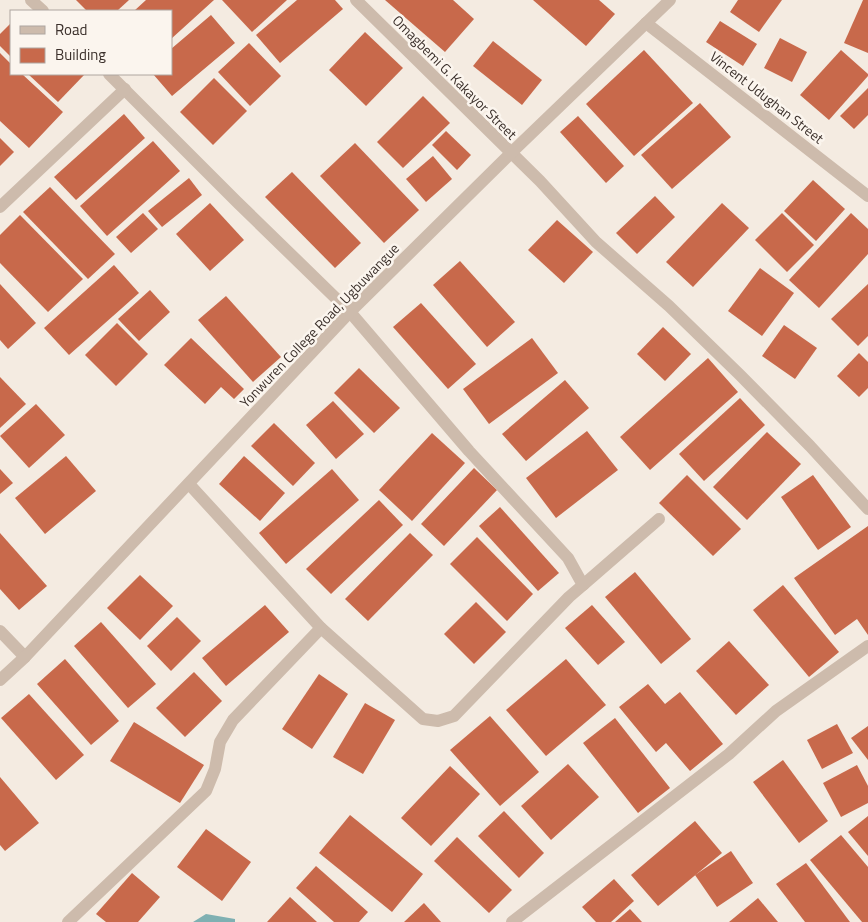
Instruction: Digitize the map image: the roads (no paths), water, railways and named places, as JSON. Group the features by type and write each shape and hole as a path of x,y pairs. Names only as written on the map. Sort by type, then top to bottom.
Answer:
{"street":[{"path":"31,0 42,10"},
{"name":"Omagbemi G. Kakayor Street","path":"356,0 540,181 596,242 669,306 740,375 810,446 868,509"},
{"name":"Yonwuren College Road, Ugbuwangue","path":"0,680 25,657 350,312 510,153 670,0"},
{"name":"Vincent Udughan Street","path":"646,23 868,196"},
{"path":"110,75 236,202 350,312 470,452 568,558 583,585"},
{"path":"0,207 125,89"},
{"path":"189,484 321,628 423,719 438,722 454,716 569,597 659,519"},
{"path":"68,922 206,791 215,769 220,742 233,720 321,628"},
{"path":"0,631 25,657"},
{"path":"512,922 729,754 776,711 868,646"}],"water":[{"path":"206,914 235,919 235,922 193,922"}]}
